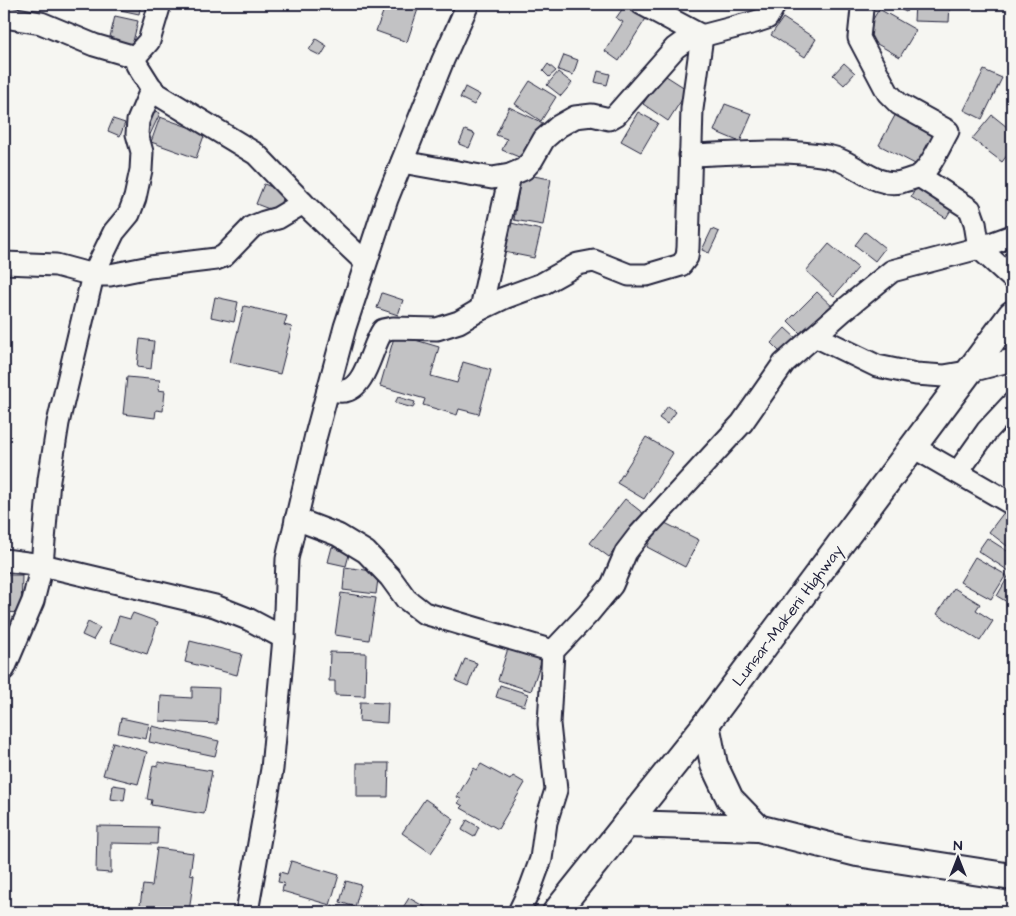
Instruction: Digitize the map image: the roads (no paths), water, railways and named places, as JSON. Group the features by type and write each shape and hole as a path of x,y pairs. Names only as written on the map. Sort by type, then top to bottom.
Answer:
{"main road":[{"name":"Lunsar-Makeni Highway","path":"556,912 706,724 1012,314"},
{"path":"706,724 714,765 730,799 758,828"},
{"path":"626,824 758,828 857,853 1012,876"}],"street":[{"path":"135,57 149,41 160,4"},
{"path":"247,912 272,769 284,638 287,559 296,519 328,390 365,262 402,162 468,4"},
{"path":"642,4 702,36"},
{"path":"402,162 492,178 510,175 524,169 532,160 544,139 559,126 575,117 609,118 616,115 675,48 686,40 767,18 775,4"},
{"path":"690,156 782,152 810,154 829,156 855,166 869,177 888,182 900,182 919,176 934,158 948,130 899,104 888,93 859,38 858,32 862,9 860,4"},
{"path":"4,17 41,23 94,45 135,57"},
{"path":"328,390 343,391 354,388 363,377 376,340 383,330 393,328 437,329 459,322 504,298 542,284 578,264 594,260 629,275 647,275 682,265 687,258 688,248 692,109 702,36"},
{"path":"135,57 137,65 154,92 256,154 302,203 365,262"},
{"path":"4,669 33,601 42,565 48,480 58,423 93,275 114,232 129,214 135,198 141,170 142,152 137,134 138,121 152,88"},
{"path":"481,309 510,175"},
{"path":"919,176 970,208 975,223 979,248 1012,278"},
{"path":"4,263 56,265 93,275 110,275 150,267 216,259 224,256 252,227 278,218 302,203"},
{"path":"519,912 530,890 541,859 546,822 556,790 549,724 554,651 612,585 626,552 639,535 742,423 784,363 892,272 979,248 1012,236"},
{"path":"815,336 877,366 916,374 944,376 968,372 1012,360"},
{"path":"958,472 987,431 1012,404"},
{"path":"913,447 1012,504"},
{"path":"296,519 338,535 366,552 390,577 406,599 424,613 554,651"},
{"path":"4,560 42,565 215,606 284,638"}]}
